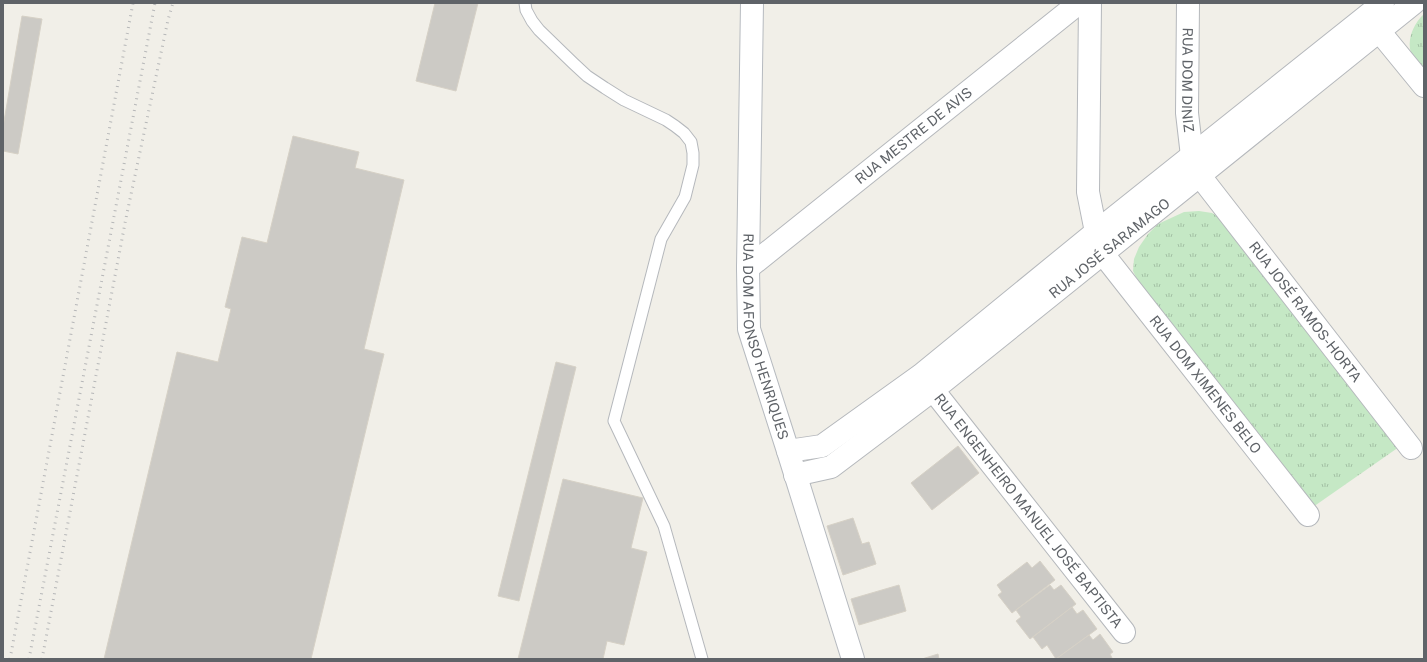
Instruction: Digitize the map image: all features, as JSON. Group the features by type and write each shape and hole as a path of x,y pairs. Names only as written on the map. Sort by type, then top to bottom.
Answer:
{"street":[{"name":"RUA DOM AFONSO HENRIQUES","path":"752,3 748,268 749,329 853,659"},
{"name":"RUA MESTRE DE AVIS","path":"748,268 1078,3"},
{"path":"1090,3 1088,192 1096,232"},
{"name":"RUA DOM DINIZ","path":"1188,3 1187,113 1196,166"},
{"name":"RUA JOSÉ SARAMAGO","path":"1372,24 1383,3"},
{"name":"RUA JOSÉ SARAMAGO","path":"788,451 822,446 927,382 1103,254 1196,166 1372,24 1414,3"},
{"path":"1372,24 1424,86"},
{"name":"RUA JOSÉ SARAMAGO","path":"795,475 831,467 1096,232 1196,166"},
{"name":"RUA JOSÉ RAMOS-HORTA","path":"1196,166 1412,448"},
{"name":"RUA DOM XIMENES BELO","path":"1103,254 1308,515"},
{"name":"RUA ENGENHEIRO MANUEL JOSÉ BAPTISTA","path":"927,382 1124,632"}],"lane":[{"path":"525,3 526,10 539,30 587,76 624,100 666,120 675,126 684,133 690,142 693,153 693,165 685,196 662,239 614,421 664,526 702,659"},
{"path":"1096,232 1103,254"}],"green space":[{"path":"1424,14 1424,70 1412,55 1410,49 1410,39 1418,21"},
{"path":"1199,211 1212,213 1222,219 1399,447 1313,507 1140,285 1133,271 1134,259 1139,247 1148,234 1158,224 1184,212"}],"building":[{"path":"435,3 478,3 456,91 416,81"},
{"path":"22,16 42,19 18,154 3,151 3,127"},
{"path":"293,136 359,152 355,168 404,180 364,349 384,354 311,659 104,659 177,352 218,362 231,309 225,307 242,237 267,243"},
{"path":"556,362 576,367 519,601 498,596"},
{"path":"958,446 979,473 932,510 911,483"},
{"path":"563,479 643,498 631,548 647,552 624,645 607,641 603,659 518,659"},
{"path":"853,518 862,544 869,542 876,564 843,575 827,526"},
{"path":"1040,561 1055,580 1012,613 998,595 1002,592 997,585 1027,562 1032,568"},
{"path":"899,585 906,611 859,625 851,599"},
{"path":"1050,585 1054,590 1061,585 1076,604 1030,639 1016,621 1021,617 1016,610"},
{"path":"1072,607 1077,614 1083,610 1097,629 1056,659 1047,645 1042,649 1033,637"},
{"path":"1100,634 1113,652 1110,654 1111,659 1056,659 1089,635 1093,640"},
{"path":"938,654 939,659 922,659"}],"railway":[{"path":"10,659 133,3"},
{"path":"29,659 155,3"},
{"path":"42,659 126,218 168,20 173,3"}]}
